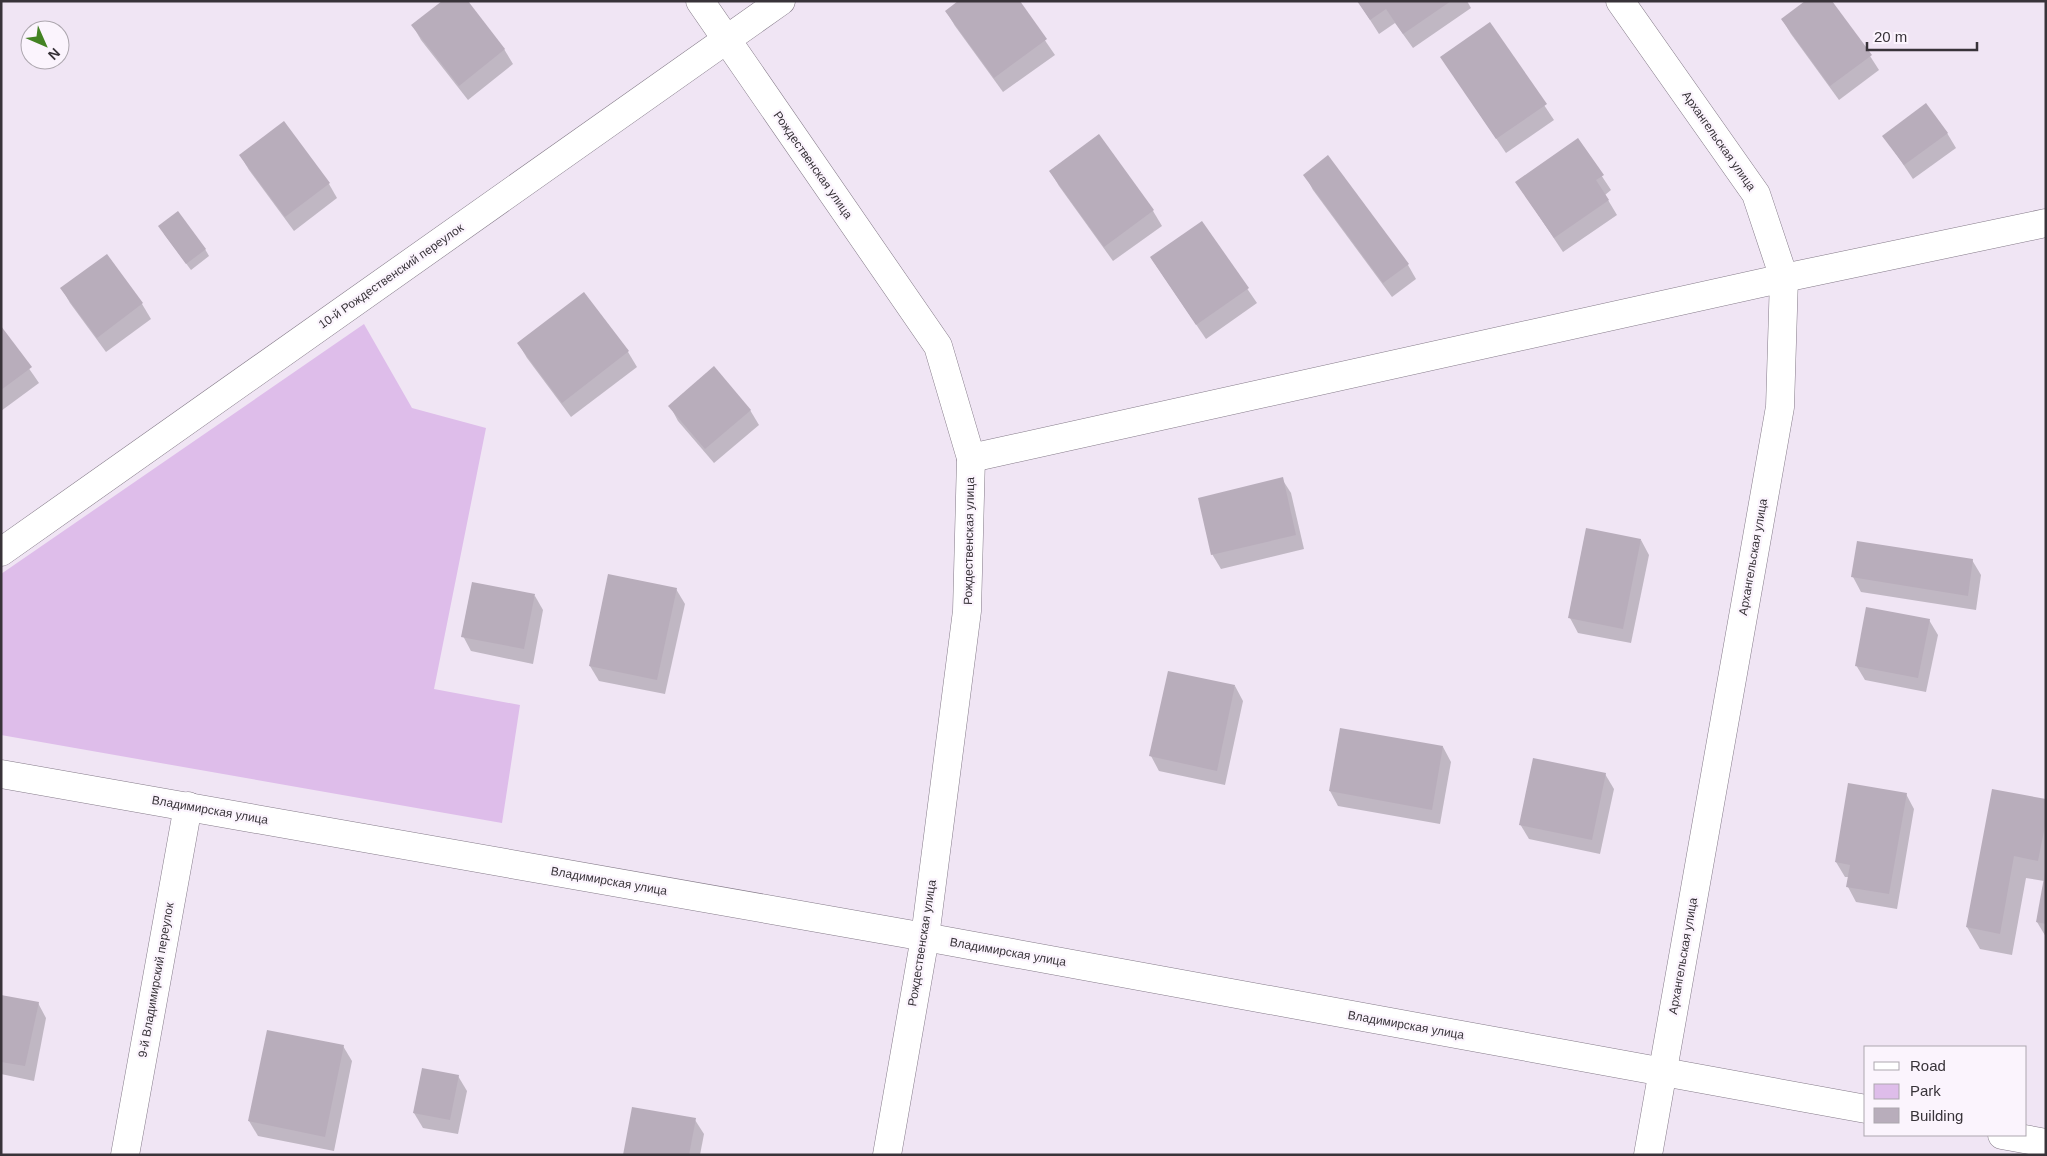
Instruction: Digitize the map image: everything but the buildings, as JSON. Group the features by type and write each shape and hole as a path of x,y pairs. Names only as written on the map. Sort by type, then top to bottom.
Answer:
{"street":[{"name":"Рождественская улица","path":"700,1 938,346 971,458 967,611 925,937 887,1155"},
{"name":"10-й Рождественский переулок","path":"1,552 781,1"},
{"name":"Архангельская улица","path":"1620,1 1756,194 1784,278 1780,407 1648,1155"},
{"path":"971,458 1784,278 2046,224"},
{"name":"Владимирская улица","path":"1,774 925,937 1864,1109"},
{"name":"9-й Владимирский переулок","path":"125,1155 188,806"},
{"path":"2008,1136 2046,1143"}],"green space":[{"path":"364,324 412,408 486,428 434,689 520,705 502,823 1,735 1,574"}]}
